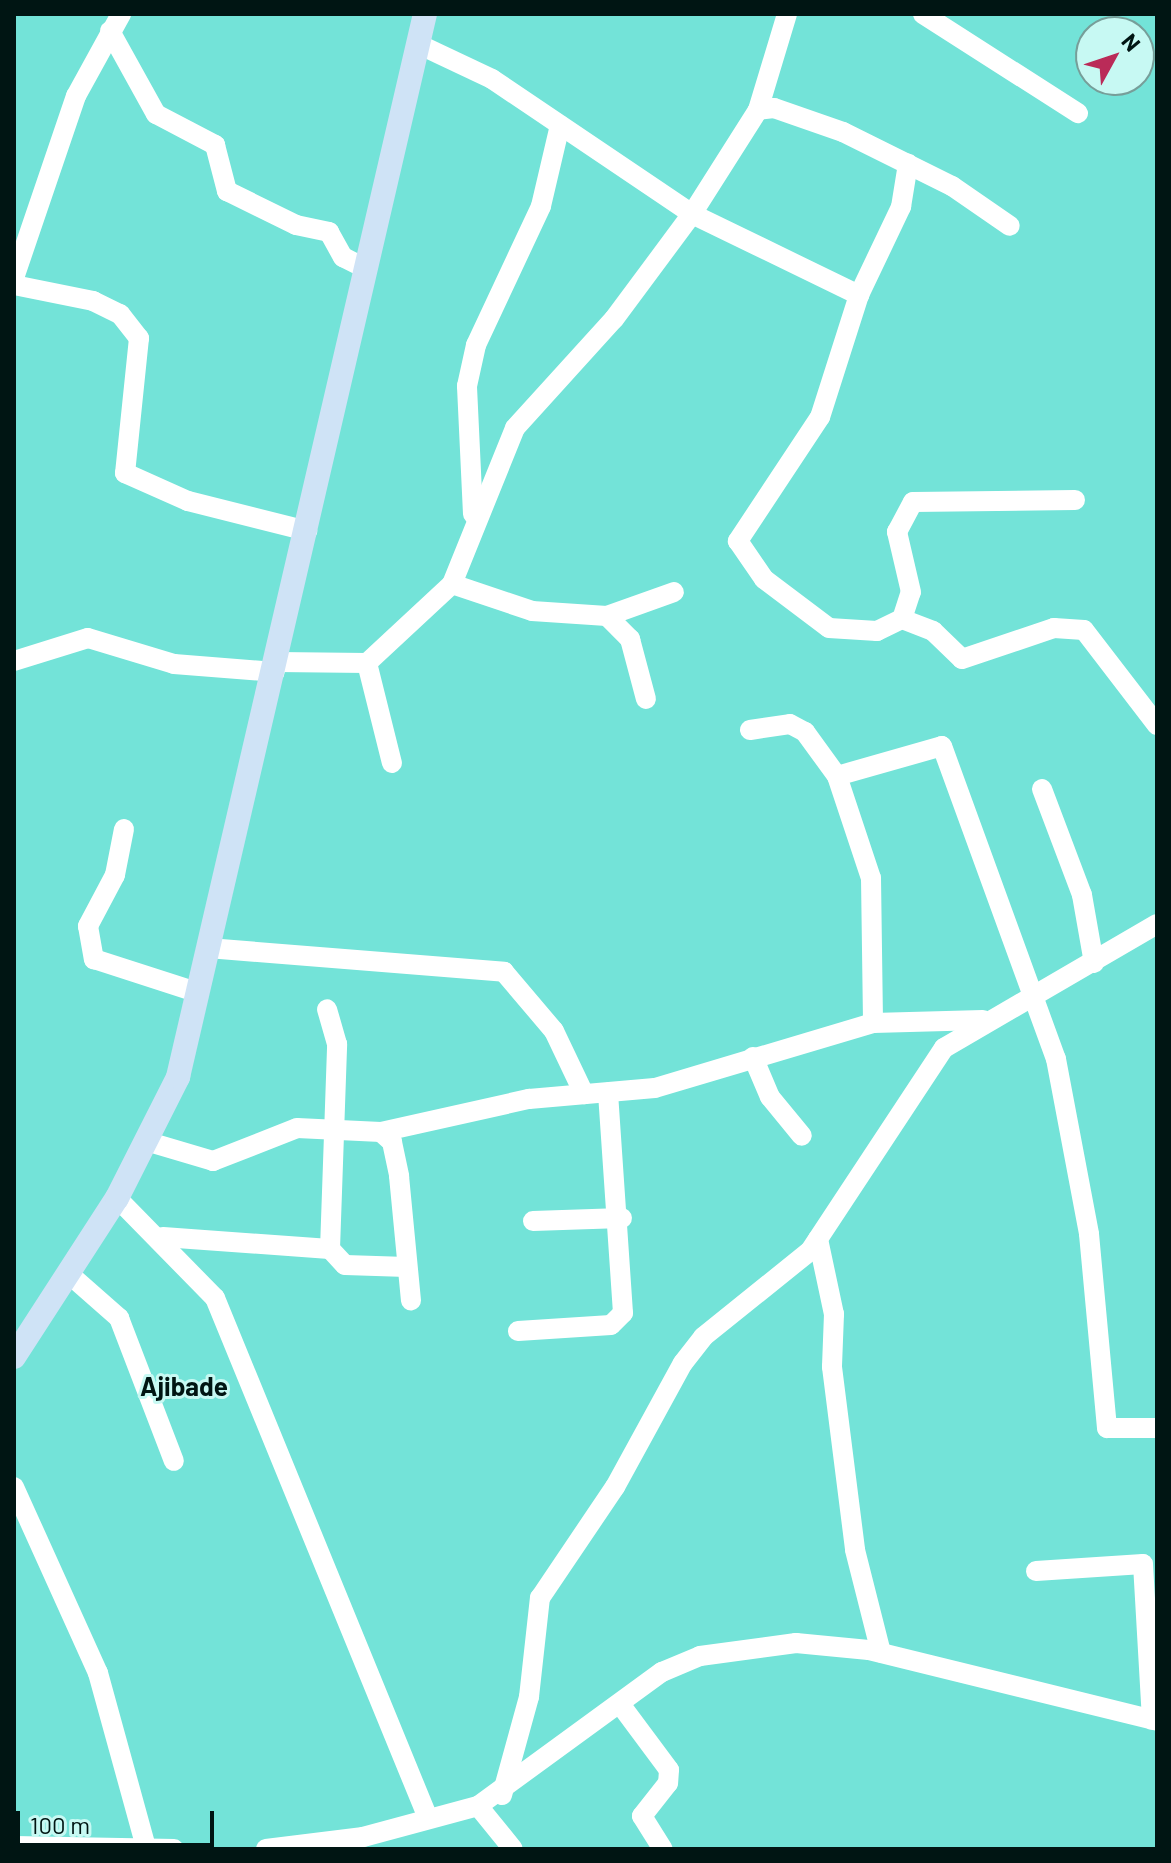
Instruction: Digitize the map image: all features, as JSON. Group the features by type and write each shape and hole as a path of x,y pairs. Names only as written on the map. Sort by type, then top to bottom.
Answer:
{"main road":[{"path":"14,1357 117,1198 149,1142 178,1077 276,667 425,14"}],"street":[{"path":"14,661 88,638 174,664 276,667 367,663 452,584 473,520 515,428 614,319 692,214 758,110 787,14"},
{"path":"923,14 1078,113"},
{"path":"116,22 156,114 215,145 227,191 296,225 329,232 343,257 365,268"},
{"path":"14,278 76,96 116,22"},
{"path":"418,44 492,79 692,214 859,295"},
{"path":"758,110 805,116 908,164 1010,226"},
{"path":"473,520 467,386 476,345 541,206 560,125"},
{"path":"908,164 901,207 859,295 820,417 738,541 764,579 829,628 877,631 902,619 911,592 897,532 913,502 1075,500"},
{"path":"14,285 93,301 120,314 139,338 125,473 176,497 307,531"},
{"path":"452,584 532,611 607,616 674,592"},
{"path":"607,616 630,639 646,699"},
{"path":"902,619 933,631 962,659 1054,628 1084,630 1157,725"},
{"path":"367,663 392,763"},
{"path":"750,730 790,724 805,732 837,776 871,878 873,1023"},
{"path":"837,776 942,746 1056,1059 1089,1234 1107,1428 1157,1428"},
{"path":"1042,789 1082,895 1094,963"},
{"path":"124,829 115,875 88,926 94,959 196,992"},
{"path":"502,1795 529,1697 540,1598 559,1562 615,1487 694,1348 818,1239 932,1060 987,1020 1094,963 1157,924"},
{"path":"208,948 504,972 554,1031 584,1094"},
{"path":"327,1009 337,1044 330,1249"},
{"path":"149,1142 192,1158 228,1160 297,1128 334,1126 381,1132 584,1094 655,1088 873,1023 987,1020"},
{"path":"753,1057 770,1097 802,1136"},
{"path":"518,1331 618,1321 622,1218 608,1093"},
{"path":"381,1132 392,1142 399,1176 411,1300"},
{"path":"117,1198 163,1237 215,1298 241,1353 428,1818"},
{"path":"533,1221 622,1218"},
{"path":"163,1237 330,1249 345,1265 407,1267"},
{"path":"818,1239 834,1314 832,1367 855,1550 881,1653"},
{"path":"69,1274 119,1318 174,1461"},
{"path":"14,1487 98,1673 135,1848"},
{"path":"266,1849 363,1837 478,1806 502,1795 620,1704 700,1656 796,1643 881,1653 1155,1720 1150,1564 1036,1571"},
{"path":"620,1704 669,1770 668,1783 642,1816 663,1849"},
{"path":"478,1806 513,1849"},
{"path":"19,1846 174,1849"}],"district":[{"name":"Ajibade","path":"184,1386"}]}
